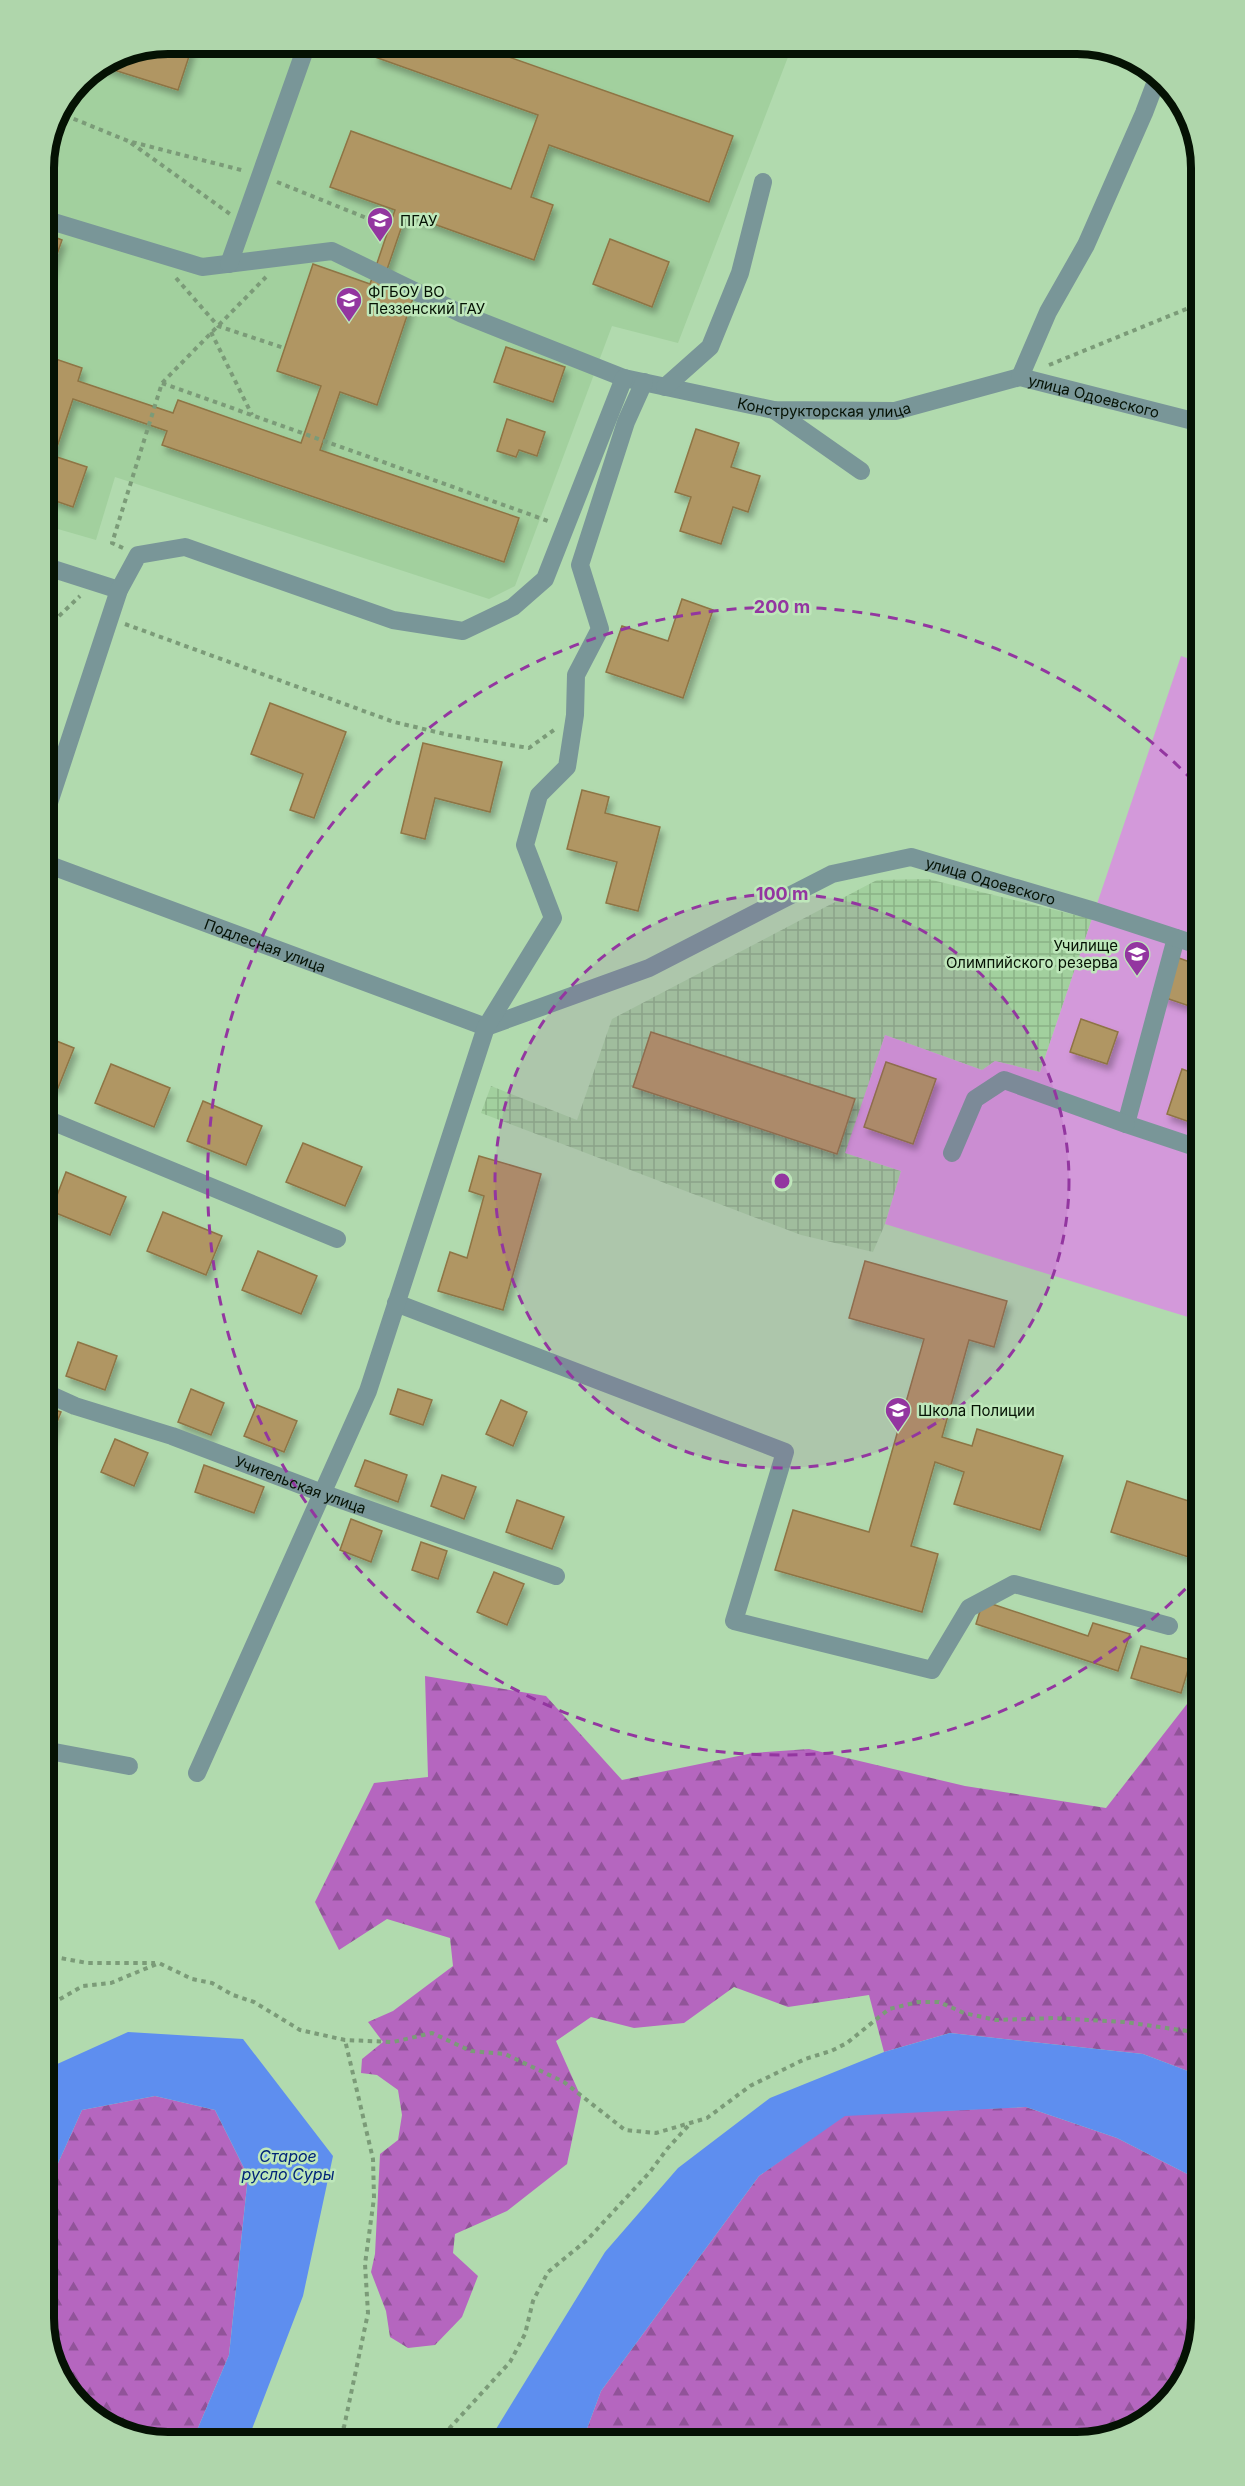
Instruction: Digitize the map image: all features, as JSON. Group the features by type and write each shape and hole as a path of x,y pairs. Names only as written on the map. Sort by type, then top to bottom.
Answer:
{"street":[{"path":"229,264 303,54"},
{"path":"1020,377 1048,312 1086,245 1155,84"},
{"path":"665,387 710,347 740,273 763,182"},
{"name":"Конструкторская улица","path":"54,222 202,267 332,251 462,314 624,378 774,410 896,411 1020,377"},
{"name":"улица Одоевского","path":"1020,377 1191,420"},
{"path":"54,788 119,591 138,555 185,547 393,620 463,630 513,607 545,579 624,378"},
{"path":"197,1773 368,1391 486,1027 553,918 525,845 539,795 567,767 575,716 576,675 600,629 580,565 626,422 644,382"},
{"path":"774,410 861,471"},
{"path":"54,569 119,591"},
{"name":"улица Одоевского","path":"486,1027 649,969 832,874 910,857 1094,911 1191,943"},
{"name":"Подлесная улица","path":"54,867 486,1027"},
{"path":"1126,1124 1176,938"},
{"path":"952,1153 975,1100 1004,1080 1191,1145"},
{"path":"54,1122 337,1239"},
{"path":"396,1303 785,1452 734,1621 932,1670 969,1608 1014,1584 1169,1626"},
{"name":"Учительская улица","path":"54,1397 75,1406 172,1436 322,1493 556,1576"},
{"path":"54,1752 129,1766"}],"path":[{"path":"67,116 128,141 260,175 389,227"},
{"path":"128,141 243,224"},
{"path":"138,555 112,543 162,383 285,257"},
{"path":"175,277 218,326 284,348"},
{"path":"1020,377 1191,307"},
{"path":"211,332 252,416"},
{"path":"162,383 565,527"},
{"path":"54,618 75,602 93,582"},
{"path":"111,619 394,722 449,735 529,748 575,716"},
{"path":"54,1956 87,1963 159,1963 192,1979 212,1983 233,1995 254,2002 300,2030 345,2040 393,2042 432,2033 471,2051 505,2054 564,2082 625,2130 656,2133 707,2118 750,2086 805,2059 847,2043 889,2009 918,2002 939,2002 964,2013 996,2020 1055,2018 1102,2020 1191,2032"},
{"path":"54,2002 82,1986 111,1983 159,1963"},
{"path":"340,2432 344,2427 368,2313 365,2264 374,2198 373,2159 345,2040"},
{"path":"446,2432 510,2362 525,2334 533,2301 548,2272 587,2240 650,2172 689,2125"}],"shaded area":[{"name":"ПГАУ","path":"160,54 789,54 678,343 612,326 515,586 489,599 115,477 96,540 54,528 54,160 63,124 77,98 105,73 131,60"},
{"name":"Училище Олимпийского резерва","path":"1181,656 1191,660 1191,1318 885,1224 901,1171 845,1153 885,1035 982,1070 995,1061 1040,1072"},
{"path":"928,879 1092,919 1040,1072 995,1061 982,1070 885,1035 846,1153 901,1171 885,1224 873,1252 801,1235 481,1113 491,1086 577,1120 612,1019 877,880"}],"green space":[{"path":"425,1676 546,1696 622,1780 753,1753 809,1749 965,1786 1106,1808 1191,1699 1191,2072 1143,2054 950,2033 884,2052 869,1995 788,2007 734,1987 684,2023 634,2028 591,2017 556,2041 581,2097 567,2164 507,2211 455,2234 453,2253 478,2276 462,2317 435,2345 408,2348 390,2337 386,2311 371,2272 375,2254 380,2154 398,2140 402,2115 398,2090 377,2075 361,2073 362,2059 383,2042 368,2022 393,2011 453,1966 450,1938 387,1919 339,1950 315,1902 374,1783 428,1777"},
{"path":"155,2096 215,2110 248,2176 229,2355 196,2432 146,2430 111,2417 98,2409 77,2388 60,2355 54,2326 54,2172 82,2110"},
{"path":"1026,2107 1117,2138 1191,2176 1190,2333 1179,2369 1163,2393 1147,2409 1134,2417 1114,2426 1085,2432 586,2432 601,2391 759,2176 845,2115"}],"water":[{"name":"Старое русло Суры","path":"128,2032 243,2039 333,2156 303,2296 251,2432 196,2432 229,2355 248,2176 215,2110 155,2096 82,2110 54,2172 54,2065"},
{"path":"950,2033 1143,2054 1191,2072 1191,2176 1117,2138 1026,2107 845,2116 759,2176 601,2391 586,2432 494,2432 605,2252 678,2168 770,2098 884,2052"}],"building":[{"path":"190,54 178,90 111,69 146,56"},
{"name":"ФГБОУ ВО Пеззенский ГАУ","path":"376,54 500,54 733,136 709,202 549,145 531,197 553,205 534,260 406,214 381,287 413,298 377,405 340,392 320,450 519,518 504,562 162,445 167,431 73,399 54,456 54,358 82,368 78,381 173,413 178,400 301,443 321,386 277,371 313,264 370,284 395,210 330,187 351,131 511,189 538,115 375,57"},
{"path":"54,237 62,240 54,263"},
{"path":"610,239 669,262 652,307 593,284"},
{"path":"506,347 565,367 553,402 494,382"},
{"path":"507,419 545,432 537,456 519,450 516,457 497,451"},
{"path":"696,429 739,443 731,467 760,476 748,512 733,507 721,544 680,531 691,497 675,492"},
{"name":"ФГБОУ ВО Пеззенский ГАУ","path":"54,456 87,467 73,507 54,500"},
{"path":"682,599 713,610 683,698 606,672 622,626 668,641"},
{"path":"270,703 346,732 314,818 290,810 303,774 251,754"},
{"path":"423,743 502,762 490,812 435,798 425,839 401,833"},
{"path":"582,790 609,797 605,813 660,827 638,911 606,903 617,862 567,849"},
{"path":"1176,957 1191,962 1191,1007 1163,997"},
{"path":"1081,1019 1118,1032 1107,1064 1070,1052"},
{"path":"651,1032 855,1099 837,1154 633,1087"},
{"path":"54,1040 74,1048 58,1088 54,1086"},
{"path":"886,1062 936,1079 913,1144 864,1127"},
{"path":"111,1064 170,1088 154,1127 95,1103"},
{"path":"1182,1069 1191,1072 1191,1122 1167,1114"},
{"path":"203,1101 262,1126 246,1165 187,1141"},
{"path":"303,1143 362,1167 345,1206 286,1182"},
{"path":"479,1156 541,1174 503,1310 438,1291 450,1252 467,1258 484,1196 469,1191"},
{"path":"66,1172 126,1197 110,1235 54,1212 54,1203"},
{"path":"163,1212 222,1236 206,1275 147,1251"},
{"path":"258,1251 317,1276 301,1314 242,1290"},
{"path":"865,1261 1007,1301 994,1347 969,1340 942,1437 972,1446 977,1429 1063,1456 1040,1530 954,1504 964,1472 935,1462 911,1546 938,1554 922,1612 775,1570 793,1510 869,1532 924,1339 849,1318"},
{"path":"78,1342 117,1356 105,1390 66,1376"},
{"path":"191,1389 224,1403 211,1435 178,1422"},
{"path":"398,1389 432,1400 423,1425 390,1414"},
{"path":"501,1400 527,1412 513,1446 486,1434"},
{"path":"257,1405 297,1421 284,1452 244,1436"},
{"path":"54,1410 61,1412 54,1430"},
{"path":"115,1439 148,1453 134,1486 101,1472"},
{"path":"365,1460 407,1475 398,1502 355,1486"},
{"path":"204,1465 264,1487 254,1513 195,1492"},
{"path":"442,1475 476,1487 464,1519 431,1506"},
{"path":"1127,1481 1191,1502 1191,1558 1111,1532"},
{"path":"517,1500 564,1517 552,1549 506,1532"},
{"path":"351,1519 382,1531 371,1562 340,1550"},
{"path":"421,1542 447,1551 438,1579 412,1570"},
{"path":"494,1572 524,1584 507,1625 477,1612"},
{"path":"983,1601 1088,1636 1093,1623 1130,1634 1118,1671 976,1624"},
{"path":"1141,1646 1191,1660 1181,1693 1131,1678"}],"place":[{"name":"ПГАУ","path":"380,243"},
{"name":"ФГБОУ ВО Пеззенский ГАУ","path":"349,323"},
{"name":"Училище Олимпийского резерва","path":"1137,977"},
{"name":"Школа Полиции","path":"898,1433"}]}
